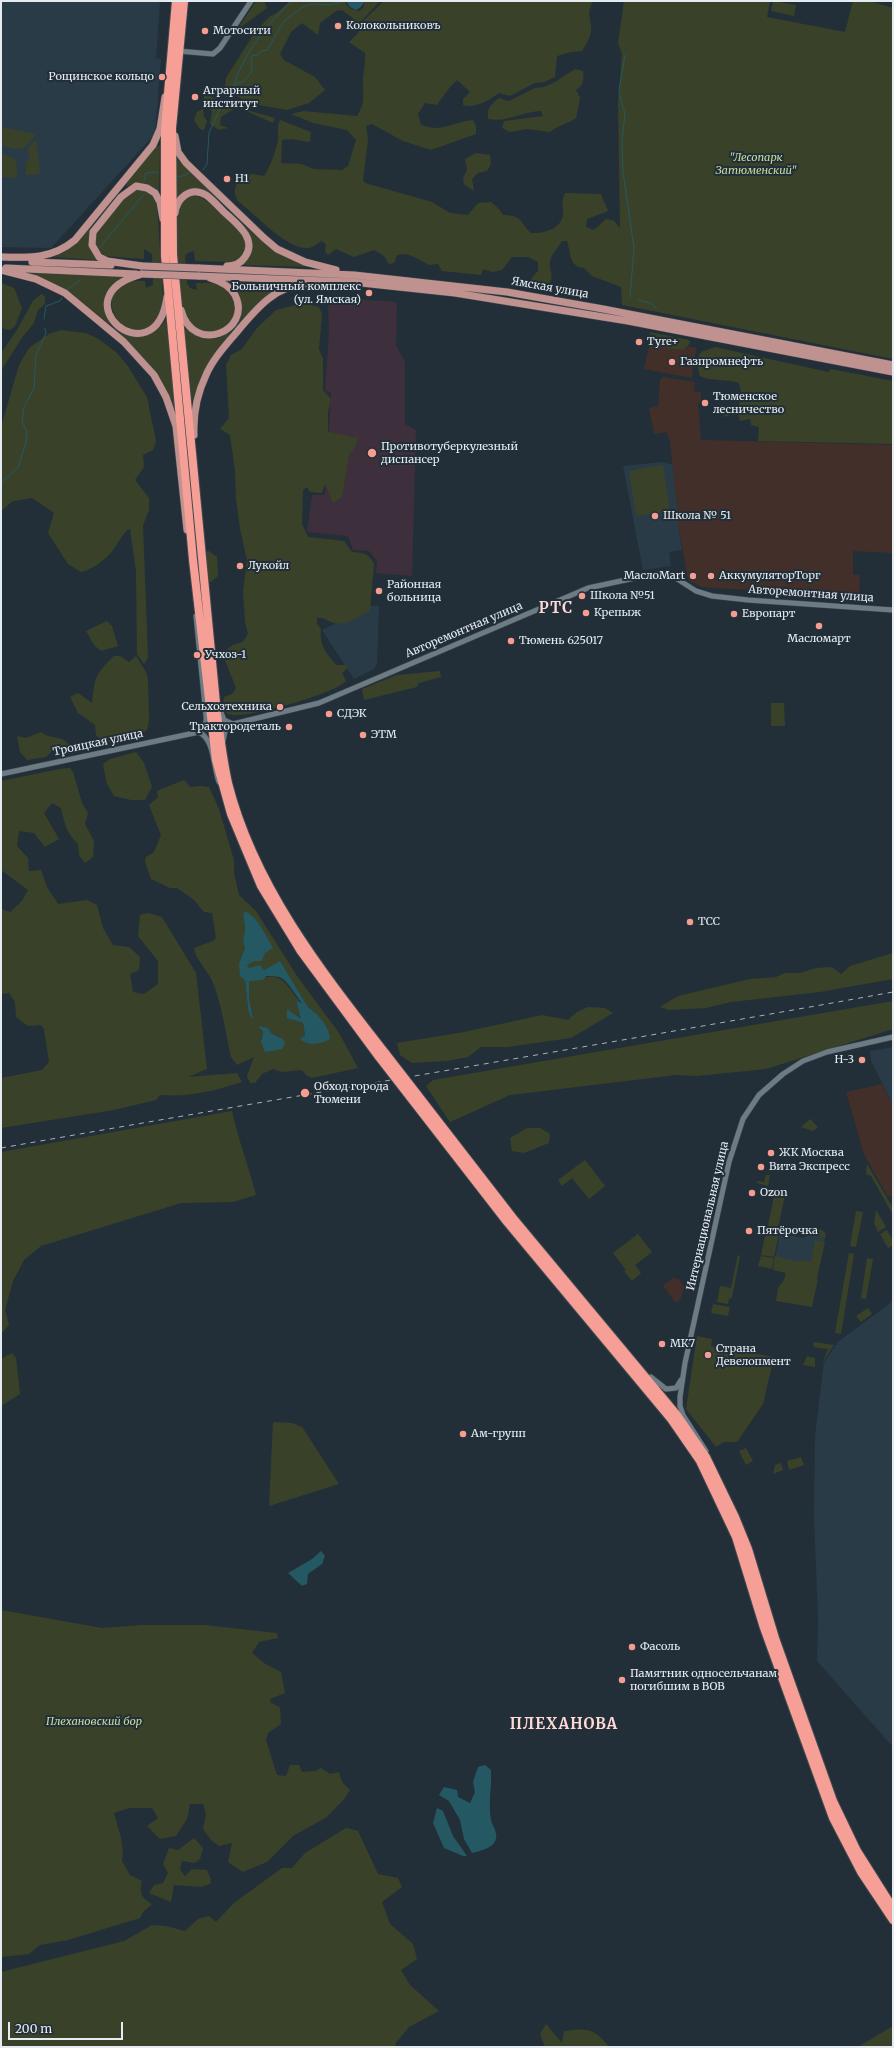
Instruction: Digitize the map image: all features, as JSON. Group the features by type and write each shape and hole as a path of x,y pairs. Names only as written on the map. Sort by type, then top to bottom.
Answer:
{"highway":[{"path":"176,1 170,93 171,151 168,231 193,560 214,744 226,797 246,854 270,903 300,950 383,1056 507,1222 671,1419 700,1461 729,1520 742,1552 764,1628 830,1810 861,1872 893,1920"},
{"path":"170,93 178,51 184,1"},
{"path":"172,291 199,529 220,735 228,783 244,830 271,889 306,946 383,1056"},
{"path":"413,1096 687,1428 716,1476 748,1549 780,1653 833,1801 857,1851 893,1908"}],"main road":[{"path":"1,257 42,257 62,249 74,240 153,145 160,129 162,107 170,93"},
{"path":"170,93 177,147 182,158 203,180 264,238 281,251 311,264 353,278"},
{"path":"142,270 107,261 99,257 92,245 92,236 95,228 120,197 132,188 140,186 150,189 157,196 168,231"},
{"path":"1,269 198,272 232,266 239,263 249,249 249,242 245,233 209,197 196,192 188,193 179,200 168,231"},
{"path":"1,260 142,270"},
{"path":"1,269 36,279 65,293 124,342 154,375 166,397 176,426 187,534 193,560"},
{"path":"142,270 121,281 113,289 109,296 108,312 114,322 121,329 137,333 152,329 163,316 172,291"},
{"path":"172,291 183,319 193,330 207,336 226,331 234,322 237,315 238,307 236,298 233,292 221,282 198,272"},
{"name":"Ямская улица","path":"198,272 353,278 514,293 893,365"},
{"path":"199,529 194,421 200,389 213,362 256,308 275,293 302,284 353,278"},
{"name":"Ямская улица","path":"353,278 526,303 893,372"}],"street":[{"path":"178,51 213,54 220,48 251,1"},
{"name":"Авторемонтная улица","path":"233,724 319,703 588,588 649,575 671,575 700,594 721,598 893,610"},
{"path":"197,595 196,616 206,720 205,725 199,732 204,734 209,741 214,769 226,797"},
{"path":"212,657 216,676 220,713 224,720 233,724 224,736 228,783"},
{"name":"Троицкая улица","path":"1,774 199,732"},
{"name":"Интернациональная улица","path":"716,1476 708,1453 680,1410 679,1402 683,1375 729,1162 736,1138 747,1110 759,1095 773,1082 803,1061 827,1052 893,1037"},
{"path":"622,1349 630,1354 662,1388 670,1390 676,1388 683,1375"}],"shaded area":[{"path":"1,1 160,1 156,58 161,59 155,134 51,248 1,247"},
{"name":"Противотуберкулезный диспансер","path":"328,297 397,302 396,345 405,362 405,424 416,430 412,576 376,573 377,561 369,551 353,550 348,536 307,532 312,495 325,495 331,393 325,390 329,333"},
{"path":"654,341 658,344 685,349 689,346 696,348 692,378 644,369 650,343"},
{"path":"663,377 695,382 694,391 701,392 701,402 698,403 701,440 893,445 893,553 853,551 853,575 860,575 859,597 702,587 688,580 677,517 670,441 666,432 654,434 649,408 658,406 660,380"},
{"name":"Школа № 51","path":"662,462 673,465 677,517 682,550 669,552 671,566 643,570 623,466"},
{"path":"370,606 379,606 377,664 374,669 354,679 322,630"},
{"path":"893,1047 893,1105 871,1061 870,1051"},
{"path":"882,1084 893,1105 893,1195 888,1197 864,1154 846,1092"},
{"path":"780,1233 802,1238 812,1235 825,1238 817,1278 773,1270"},
{"path":"673,1278 679,1279 684,1287 681,1298 676,1303 663,1286"},
{"path":"893,1301 893,1747 817,1661 818,1619 814,1517 815,1436 824,1362 838,1342"}],"green space":[{"path":"256,1 264,1 267,8 238,29"},
{"path":"290,1 345,1 350,8 359,11 363,8 365,1 380,1 354,29 351,26 353,18 342,10 336,11 320,23 318,35 302,23 291,32 280,54 284,60 315,77 325,90 309,103 287,110 247,103 225,87 226,78 255,32 269,17 278,12"},
{"name":"\"Лесопарк Затюменский\"","path":"384,1 593,1 589,12 591,30 587,43 582,51 557,56 555,77 544,82 535,83 510,96 499,93 486,101 472,106 463,105 463,99 470,92 457,80 437,105 425,103 418,114 421,125 436,128 473,120 476,126 476,134 431,150 403,141 372,124 366,126 368,140 363,180 365,183 432,202 450,213 468,215 478,203 491,202 503,215 518,218 531,233 541,233 556,227 562,219 565,193 601,194 608,211 587,219 586,227 594,230 606,219 614,221 620,228 618,103 622,54 618,43 624,1 770,1 767,17 845,32 853,1 869,1 893,8 893,359 622,305 621,287 592,276 584,268 576,265 571,259 567,241 562,241 551,258 550,265 552,277 546,288 535,286 531,279 538,271 538,262 528,257 512,257 502,270 493,272 483,269 481,275 442,271 438,264 429,265 406,254 397,255 394,263 389,264 384,256 374,250 354,257 336,249 328,255 325,252 326,244 321,241 310,248 300,247 290,243 271,230 238,201 235,194 236,185 242,176 252,174 264,176 277,146 278,126 280,120 311,132 310,141 308,142 292,139 282,140 281,163 301,164 314,169 342,170 348,166 356,140 347,130 313,123 291,114 303,111 357,116 360,112 363,99 365,53 349,42 358,33 364,20"},
{"path":"773,1 796,5 794,16 771,11"},
{"path":"575,69 583,71 583,82 576,90 580,98 576,118 573,120 550,132 527,129 510,132 502,128 504,121 543,116 541,111 502,119 488,119 490,107 499,98 509,101 535,88 544,87 555,82"},
{"path":"204,93 226,104 275,118 273,123 244,110 235,108 221,117 220,125 228,128 219,130 210,124 212,111 204,104"},
{"path":"203,109 204,117 207,121 204,130 200,129 194,120 197,112"},
{"path":"1,127 35,134 35,136 21,149 8,147 1,145"},
{"path":"36,139 40,174 26,175 26,163 30,158 27,150"},
{"path":"157,145 160,146 159,191 140,183 126,187 127,182"},
{"path":"1,153 14,159 17,167 17,178 2,177"},
{"path":"476,153 490,155 491,164 487,171 478,173 472,179 474,191 464,184 463,178 467,170 465,159"},
{"path":"176,158 209,190 213,196 185,192 176,199"},
{"path":"138,189 151,192 157,203 163,299 160,316 148,327 134,330 124,326 117,319 112,309 112,298 117,289 128,282 145,281 146,288 153,285 152,254 144,249 144,259 105,256 96,247 95,235 118,203"},
{"path":"195,195 201,197 225,215 239,231 246,244 242,256 232,262 195,261 194,251 185,256 187,283 190,288 197,290 196,283 218,284 229,293 233,299 234,313 232,320 228,326 214,332 202,331 193,326 185,314 180,288 177,237 179,209 183,200"},
{"path":"95,223 90,233 89,242 92,251 98,260 53,257 61,253"},
{"path":"245,226 251,232 311,267 242,265 249,255 251,246 250,237"},
{"path":"29,273 122,277 110,289 105,297 104,308 111,326 70,292"},
{"path":"224,280 297,281 263,299 236,326 241,309 240,300 238,295"},
{"path":"1,283 14,288 22,308 15,326 10,330 4,329 1,325"},
{"path":"41,294 45,296 45,304 38,310 34,323 21,339 1,371 1,353 17,330 33,301"},
{"path":"303,303 319,307 322,314 319,349 323,359 323,390 331,399 328,412 328,432 358,438 355,447 349,455 342,497 333,503 325,484 322,493 310,492 307,487 303,490 302,524 308,537 344,541 352,552 362,553 370,558 374,564 370,610 341,624 323,618 317,618 317,624 321,629 322,644 326,653 336,665 346,665 348,667 342,673 346,681 326,692 292,704 243,715 233,715 227,713 223,709 224,697 232,694 236,688 225,660 226,650 233,645 243,642 248,634 245,622 243,592 247,560 240,529 230,435 220,429 229,418 226,365 231,355 242,349 257,328 276,310"},
{"path":"166,319 175,410 150,366 119,332 140,337 146,336 157,330"},
{"path":"183,326 194,335 208,339 220,337 232,331 201,378 191,405"},
{"path":"61,330 85,333 97,338 116,352 127,365 147,397 156,441 153,450 143,455 144,467 135,480 149,498 149,510 143,525 148,658 144,664 137,654 136,571 130,529 125,532 111,553 93,567 81,572 68,564 48,533 54,513 32,498 13,501 1,511 1,427 19,365 29,348 49,334"},
{"path":"650,332 689,340 690,343 685,349 669,348 655,341"},
{"path":"715,347 828,372 831,369 893,381 893,444 758,441 759,427 751,425 750,419 740,421 738,413 724,417 725,413 731,406 739,405 741,392 739,383 709,379 700,376 696,361 701,352"},
{"path":"663,465 670,511 636,516 629,471"},
{"path":"209,551 217,557 218,576 211,582 209,581 206,552"},
{"path":"107,621 112,626 118,646 101,651 94,645 86,631"},
{"path":"114,656 120,656 129,662 136,656 146,672 148,679 149,721 147,730 140,736 104,743 96,735 95,725 78,713 70,697 78,693 92,703 97,676"},
{"path":"440,671 441,677 419,683 417,687 364,700 362,689 397,675"},
{"path":"771,703 784,703 785,726 771,726"},
{"path":"41,732 45,735 66,741 72,750 53,750 46,757 27,760 20,752 17,736 26,738"},
{"path":"136,752 144,763 152,787 145,800 131,800 114,796 107,784 103,764 110,759"},
{"path":"70,768 73,772 82,803 88,813 85,824 94,841 93,857 85,863 79,855 78,844 66,828 61,808 52,803 44,813 59,839 45,847 34,833 19,831 17,846 28,858 29,871 41,870 47,887 58,904 87,900 97,905 103,928 113,945 129,947 140,957 139,970 130,974 133,992 144,994 158,984 158,961 138,936 140,915 148,913 162,917 196,973 207,1069 188,1077 237,1073 242,1082 201,1093 160,1095 156,1100 114,1110 1,1128 1,1078 42,1070 49,1062 44,1029 41,1025 28,1026 16,1017 15,1002 9,993 1,994 1,909 10,912 22,901 28,890 1,870 1,781"},
{"path":"184,780 190,787 209,787 219,809 234,860 234,873 239,895 256,911 297,976 339,1033 358,1068 312,1078 306,1075 302,1070 282,1072 273,1069 262,1074 255,1083 250,1083 247,1076 254,1057 237,1065 231,1057 222,1012 214,985 197,957 194,948 213,941 216,938 212,913 204,912 194,900 177,888 170,888 151,879 145,862 146,857 154,852 161,835 149,805 158,797 157,791","holes":["244,911 257,923 263,938 262,961 255,961 247,965 249,969 260,965 264,970 280,961 308,1007 314,1011 320,1019 304,1042 301,1038 305,1035 303,1023 293,1020 287,1010 301,1019 296,1001 302,1004 282,980 276,977 270,977 249,981 249,998 253,1018 248,1009 245,980 239,963 245,948 243,940 245,928 243,916","268,1028 271,1033 283,1039 261,1039 263,1032 260,1029"]},
{"path":"893,953 893,979 820,992 731,1002 706,1008 669,1010 660,1007 678,996 750,979 776,977 785,973 800,973 816,968 832,967 841,974 850,966"},
{"path":"893,1001 893,1029 766,1069 697,1076 676,1075 510,1095 450,1122 426,1086 433,1080"},
{"path":"588,1007 605,1008 613,1013 571,1038 507,1047 481,1047 468,1057 447,1061 412,1063 400,1055 397,1043 464,1032 542,1015 568,1020 577,1012"},
{"path":"232,1111 256,1195 233,1202 181,1203 41,1246 24,1260 13,1281 5,1310 9,1325 1,1334 1,1152"},
{"path":"810,1119 818,1127 813,1131 801,1127"},
{"path":"527,1128 540,1128 550,1134 549,1143 524,1153 512,1151 510,1138"},
{"path":"585,1160 605,1186 589,1199 572,1178 562,1186 558,1180"},
{"path":"867,1164 893,1208 893,1215 871,1176 866,1174"},
{"path":"766,1175 770,1175 768,1186 757,1183 757,1181 764,1182"},
{"path":"777,1194 785,1195 778,1228 768,1226 774,1196"},
{"path":"876,1210 886,1227 878,1232 874,1223"},
{"path":"856,1211 863,1212 856,1247 850,1246"},
{"path":"807,1227 822,1230 826,1234 825,1238 812,1235 807,1237"},
{"path":"887,1230 893,1241 893,1245 888,1248 880,1234"},
{"path":"766,1232 779,1234 774,1257 761,1255"},
{"path":"638,1234 652,1252 635,1265 641,1273 632,1281 624,1271 626,1270 613,1253"},
{"path":"815,1240 825,1242 817,1278 812,1277 818,1279 812,1307 776,1301 778,1288 784,1280 786,1273 773,1270 775,1256 799,1262 800,1260 811,1262"},
{"path":"849,1253 854,1254 841,1334 835,1333"},
{"path":"738,1255 740,1256 732,1298 729,1299 728,1304 717,1302 720,1286 731,1288"},
{"path":"761,1256 774,1258 772,1269 758,1266"},
{"path":"867,1258 873,1259 866,1299 861,1298"},
{"path":"713,1304 730,1307 728,1316 711,1313"},
{"path":"868,1308 872,1314 861,1322 856,1316"},
{"path":"697,1336 712,1339 711,1346 774,1357 763,1404 737,1442 724,1442 716,1447 686,1409"},
{"path":"813,1342 834,1345 822,1363 828,1349 814,1347"},
{"path":"12,1353 16,1358 20,1394 1,1406 1,1359"},
{"path":"807,1356 815,1358 815,1367 803,1365"},
{"path":"273,1422 292,1423 302,1427 339,1484 269,1506"},
{"path":"746,1448 753,1461 746,1465 739,1451"},
{"path":"801,1457 804,1465 789,1470 787,1461"},
{"path":"781,1463 783,1470 773,1474 775,1465"},
{"name":"Плехановский бор","path":"1,1610 102,1628 143,1625 204,1625 277,1633 278,1638 259,1642 252,1653 264,1663 281,1672 285,1693 270,1699 271,1703 280,1707 281,1724 268,1733 266,1740 277,1775 286,1776 290,1765 299,1765 302,1772 315,1771 321,1768 330,1774 339,1772 342,1782 350,1790 344,1799 327,1817 293,1836 267,1862 243,1872 228,1862 232,1843 219,1846 211,1840 203,1829 206,1814 203,1804 190,1804 187,1819 176,1836 160,1839 147,1826 158,1818 152,1808 129,1808 114,1813 123,1849 122,1861 130,1875 142,1881 142,1895 145,1900 152,1904 143,1912 140,1918 68,1940 40,1945 29,1954 1,1957"},
{"path":"346,1828 358,1831 378,1874 398,1878 402,1887 382,1902 390,1924 413,1944 417,1959 401,1970 410,1985 439,2011 409,2027 395,2044 396,2047 1,2047 1,1972 124,1941 152,1925 166,1926 185,1931 198,1919 209,1916 216,1922 234,1903 282,1868 292,1868 305,1853"},
{"path":"194,1838 203,1848 200,1859 195,1863 182,1861 180,1870 185,1876 192,1869 207,1870 211,1880 210,1884 201,1887 174,1885 171,1902 149,1893 154,1885 163,1883 168,1873 163,1864 169,1848 178,1850"},
{"path":"546,2024 562,2043 564,2031 585,2030 599,2036 609,2047 545,2047 540,2034"},
{"path":"893,2026 893,2047 858,2047"}],"water":[{"path":"346,1 365,1 361,7 356,10 350,7"},
{"path":"244,911 254,917 258,922 273,948 265,953 262,961 255,961 247,965 249,968 260,965 264,970 280,961 308,1007 325,1025 330,1039 311,1044 300,1039 305,1035 303,1023 287,1018 287,1009 301,1019 296,1001 302,1003 288,984 279,977 266,976 263,980 249,981 249,998 253,1018 251,1018 248,1009 245,980 240,976 239,963 245,948 243,940 245,928 243,916"},
{"path":"258,1026 268,1028 271,1033 283,1039 285,1044 282,1049 265,1052 261,1042 263,1032"},
{"path":"321,1551 325,1556 322,1564 308,1574 307,1584 302,1586 288,1573 312,1559"},
{"path":"485,1765 491,1770 490,1814 496,1831 496,1840 490,1847 472,1853 464,1839 460,1820 449,1801 439,1795 444,1787 457,1790 458,1797 470,1803 475,1792 473,1782 478,1767"},
{"path":"437,1808 443,1811 453,1836 467,1856 463,1856 444,1848 433,1823"}],"waterway":[{"path":"233,88 237,75 256,41 273,20 292,1"},
{"path":"226,97 236,84 244,81 252,71 251,59 253,55 257,56 261,51 267,50 284,21 303,7 311,4 330,5 346,1"},
{"path":"619,91 625,55"},
{"path":"619,93 625,114 622,141 623,172 634,248 630,297"},
{"path":"203,170 207,164 209,133 223,103"},
{"path":"144,181 146,173 158,172"},
{"path":"176,176 180,177 189,173"},
{"path":"100,247 144,194"},
{"path":"68,289 80,280"},
{"path":"44,319 46,306 60,301 62,298"},
{"path":"638,300 651,303 657,309"},
{"path":"1,483 18,467 26,443 27,432 22,421 24,407 34,388 36,355 46,333 45,328"}],"railway":[{"path":"1,1148 893,992"}],"place":[{"name":"Колокольниковъ","path":"338,26"},
{"name":"Мотосити","path":"205,31"},
{"name":"Рощинское кольцо","path":"162,77"},
{"name":"Аграрный институт","path":"195,97"},
{"name":"Н1","path":"227,179"},
{"name":"Больничный комплекс (ул. Ямская)","path":"369,293"},
{"name":"Tyre+","path":"639,342"},
{"name":"Газпромнефть","path":"672,362"},
{"name":"Тюменское лесничество","path":"705,403"},
{"name":"Противотуберкулезный диспансер","path":"372,453"},
{"name":"Школа № 51","path":"655,516"},
{"name":"Лукойл","path":"240,566"},
{"name":"МаслоMart","path":"693,576"},
{"name":"АккумуляторТорг","path":"711,576"},
{"name":"Районная больница","path":"379,591"},
{"name":"Школа №51","path":"582,596"},
{"name":"Крепыж","path":"586,613"},
{"name":"Европарт","path":"734,614"},
{"name":"Масломарт","path":"819,626"},
{"name":"Тюмень 625017","path":"511,641"},
{"name":"Учхоз-1","path":"197,655"},
{"name":"Сельхозтехника","path":"280,707"},
{"name":"СДЭК","path":"329,714"},
{"name":"Трактородеталь","path":"289,727"},
{"name":"ЭТМ","path":"363,735"},
{"name":"ТСС","path":"690,922"},
{"name":"Н-3","path":"862,1060"},
{"name":"Обход города Тюмени","path":"305,1093"},
{"name":"ЖК Москва","path":"771,1153"},
{"name":"Вита Экспресс","path":"761,1167"},
{"name":"Ozon","path":"752,1193"},
{"name":"Пятёрочка","path":"749,1231"},
{"name":"МК7","path":"662,1344"},
{"name":"Страна Девелопмент","path":"708,1355"},
{"name":"Ам-групп","path":"463,1434"},
{"name":"Фасоль","path":"632,1647"},
{"name":"Памятник односельчанам погибшим в ВОВ","path":"622,1680"}],"district":[{"name":"РТС","path":"556,609"},
{"name":"ПЛЕХАНОВА","path":"564,1725"}]}
